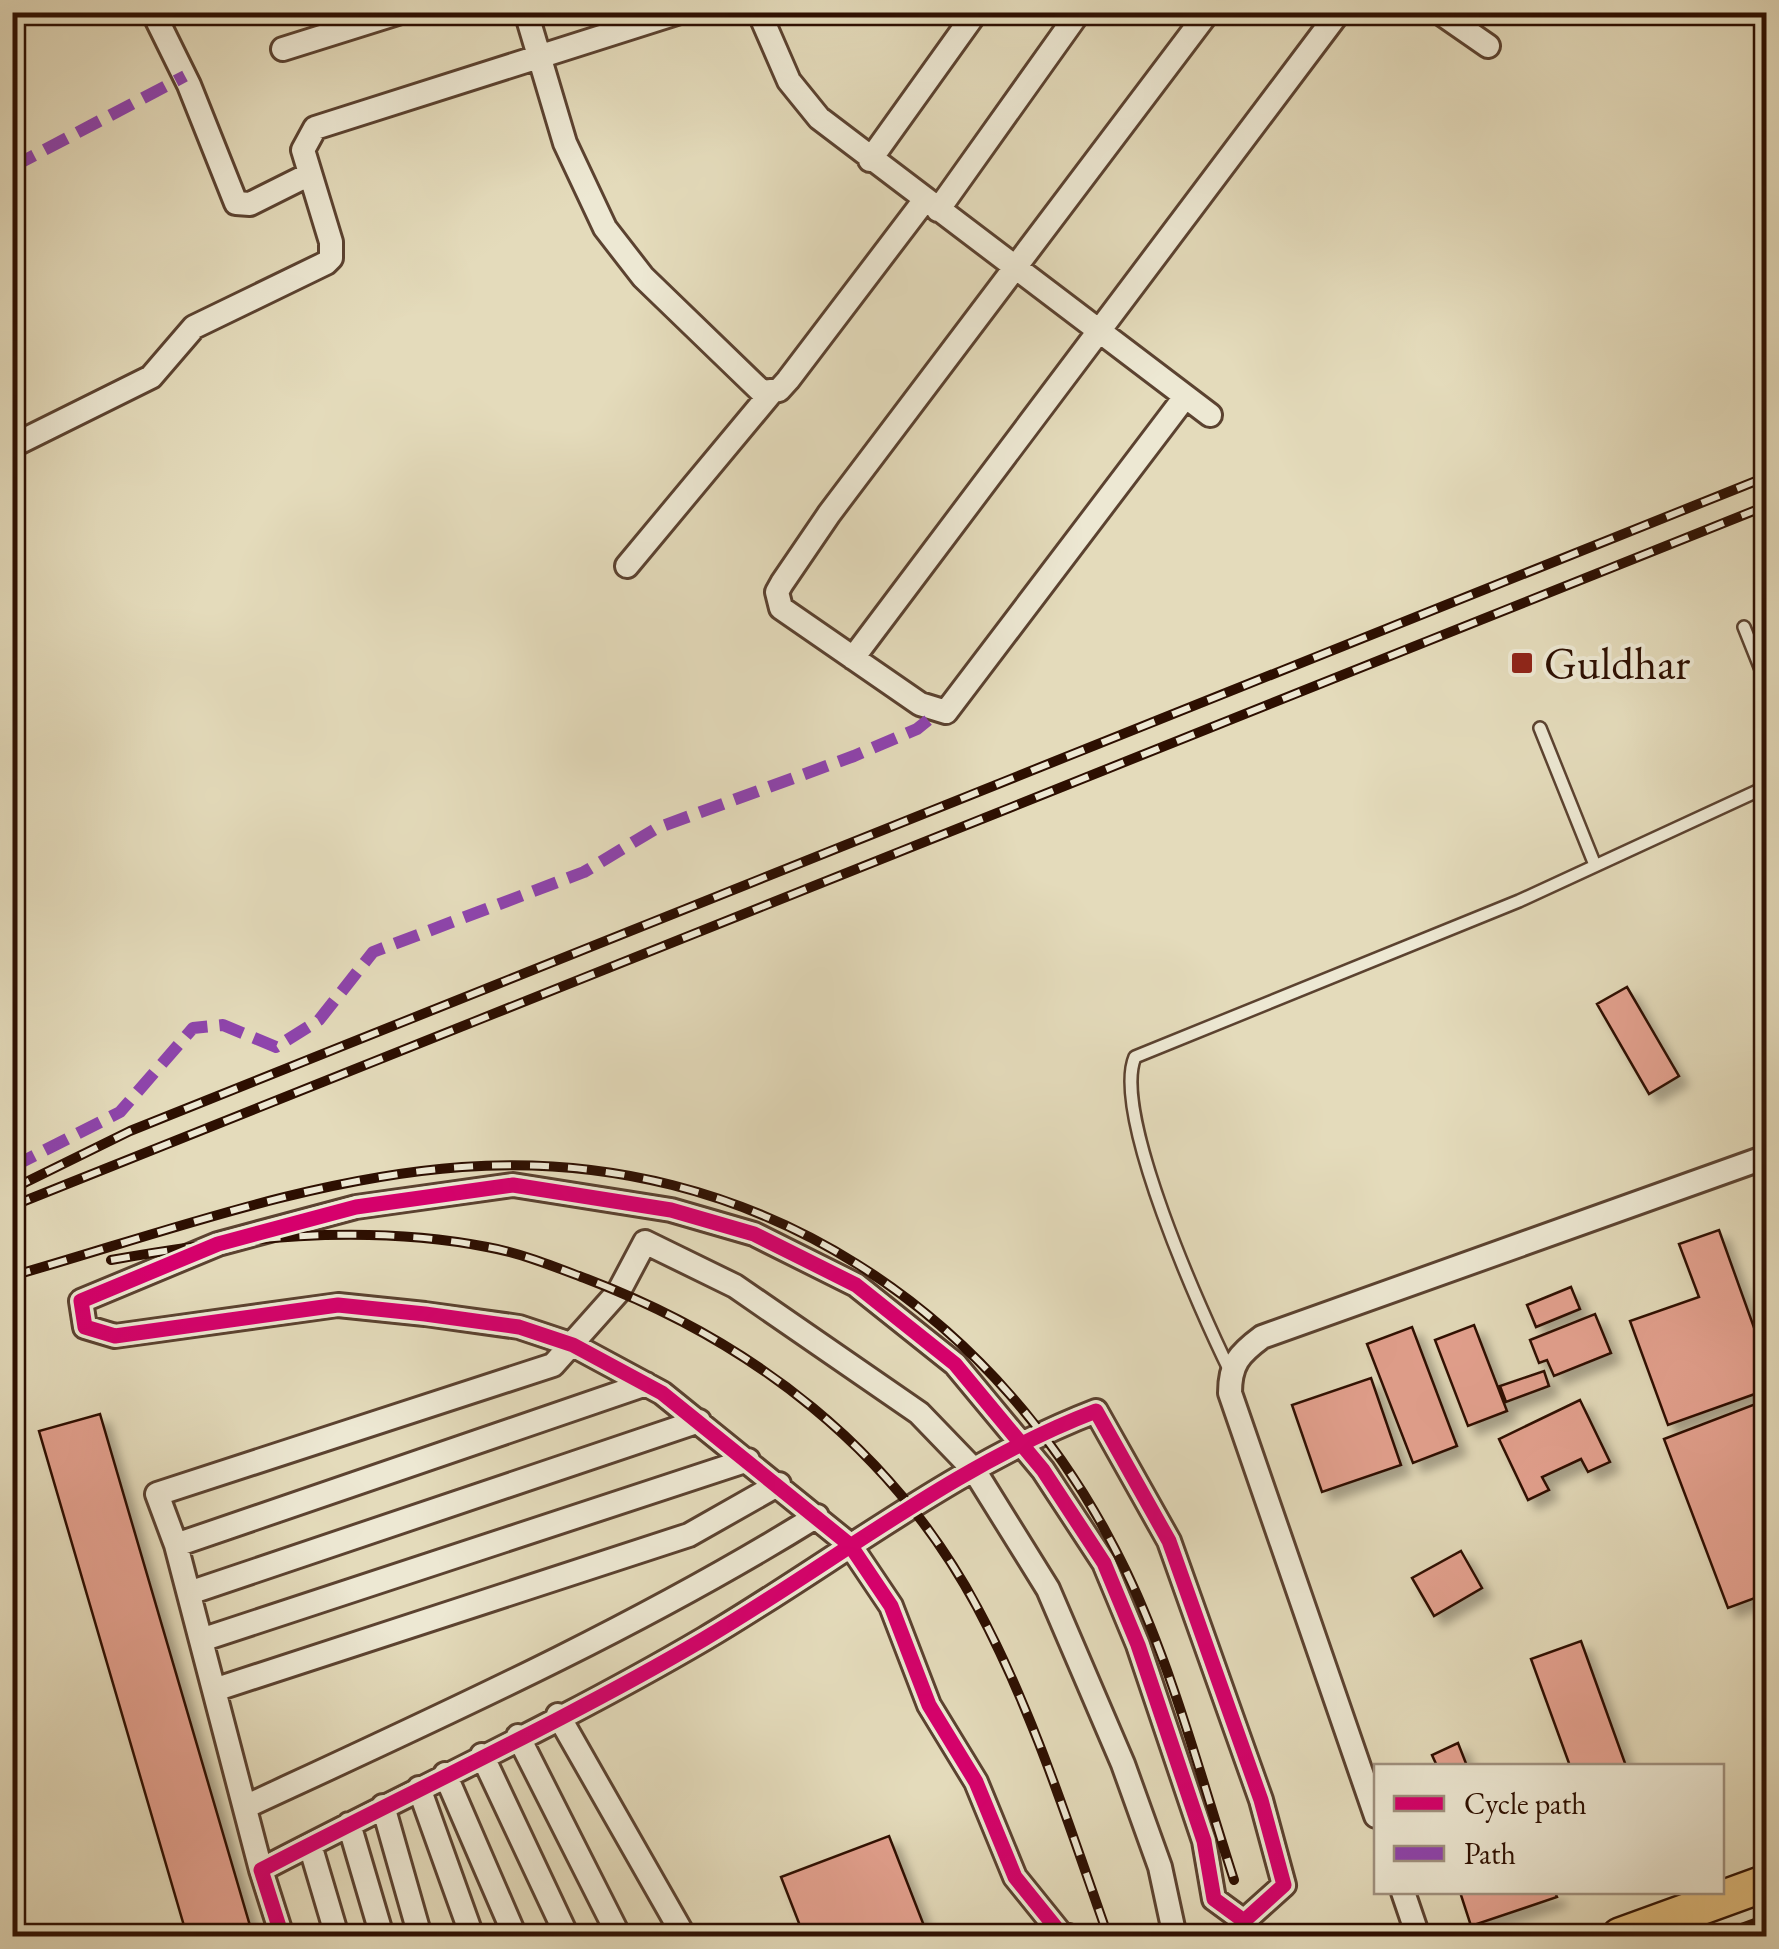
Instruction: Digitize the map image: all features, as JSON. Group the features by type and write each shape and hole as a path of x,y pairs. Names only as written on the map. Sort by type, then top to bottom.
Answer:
{"highway":[{"path":"1620,1936 1766,1883"}],"street":[{"path":"153,12 189,85 236,203 250,204 310,174"},
{"path":"283,49 400,12"},
{"path":"526,12 564,143 614,242 754,388 771,393"},
{"path":"12,446 152,377 194,328 326,264 331,258 332,242 303,150 311,133 322,124 421,98 680,12"},
{"path":"760,12 778,60 802,101 870,160 1210,415"},
{"path":"870,160 976,12"},
{"path":"628,566 931,205 1079,12"},
{"path":"1186,397 946,712 920,704 789,614 777,592 829,514 1208,12"},
{"path":"853,658 1339,12"},
{"path":"1440,12 1488,46"},
{"path":"1374,1810 1230,1393 1230,1371 1240,1353 1262,1338 1766,1157"},
{"path":"262,1870 704,1639 850,1545 974,1470 1022,1443 1096,1411 1169,1541 1262,1800 1284,1885 1244,1921 1214,1899 1204,1842 1138,1646 1104,1563 1022,1443 955,1364 856,1285 738,1229 671,1210 512,1185 356,1207 218,1244 81,1301 85,1327 116,1336 338,1305 519,1327 573,1344 646,1384 779,1484 850,1545 891,1606 929,1705 976,1782 1015,1877 1062,1934 1069,1936"},
{"path":"282,1936 176,1546 157,1494 554,1366 619,1291 645,1242 735,1286 919,1413 974,1470 1048,1589 1124,1764 1160,1868 1174,1932 1167,1936"},
{"path":"176,1546 646,1384"},
{"path":"189,1593 699,1422"},
{"path":"201,1640 748,1460"},
{"path":"214,1690 689,1534 779,1484"},
{"path":"244,1807 514,1682 745,1561 817,1516"},
{"path":"558,1716 684,1936"},
{"path":"518,1736 619,1936"},
{"path":"482,1755 568,1936"},
{"path":"445,1774 515,1936"},
{"path":"419,1788 472,1936"},
{"path":"383,1806 420,1936"},
{"path":"349,1824 382,1936"},
{"path":"310,1844 338,1936"},
{"path":"1403,1894 1418,1936"}],"lane":[{"path":"1744,627 1766,682"},
{"path":"1540,728 1595,865"},
{"path":"1230,1371 1190,1290 1160,1209 1137,1116 1132,1072 1135,1056 1518,901 1766,787"}],"building":[{"path":"1627,987 1679,1076 1649,1094 1597,1004"},
{"path":"1719,1230 1766,1361 1766,1390 1668,1425 1630,1321 1699,1297 1679,1244"},
{"path":"1571,1287 1580,1309 1536,1327 1527,1305"},
{"path":"1595,1314 1611,1353 1554,1376 1547,1360 1539,1363 1530,1340"},
{"path":"1474,1325 1507,1411 1468,1426 1435,1340"},
{"path":"1412,1327 1457,1446 1413,1463 1367,1344"},
{"path":"1544,1371 1549,1386 1506,1402 1500,1386"},
{"path":"1371,1378 1401,1465 1322,1492 1292,1405"},
{"path":"1580,1400 1610,1462 1588,1472 1581,1459 1542,1477 1549,1490 1528,1500 1499,1439"},
{"path":"1766,1400 1766,1594 1728,1608 1664,1439"},
{"path":"100,1414 253,1936 187,1936 39,1431"},
{"path":"1461,1551 1482,1588 1434,1616 1412,1578"},
{"path":"1581,1641 1625,1764 1569,1764 1531,1659"},
{"path":"1458,1743 1466,1764 1436,1764 1432,1755"},
{"path":"889,1836 928,1936 804,1936 781,1877"},
{"path":"1461,1894 1557,1897 1471,1926"}],"railway":[{"path":"12,1189 130,1131 1766,477"},
{"path":"12,1206 1766,506"},
{"path":"12,1276 292,1195 405,1173 462,1167 570,1168 672,1185 768,1218 858,1265 939,1325 1012,1397 1075,1480 1143,1610 1185,1725 1234,1880"},
{"path":"111,1260 204,1245 299,1236 393,1236 487,1247 550,1265 648,1305 761,1369 860,1450 904,1498 943,1550 977,1607 1016,1687 1108,1936"},
{"path":"1720,1936 1766,1919"}],"marked path":[{"path":"12,167 185,76"},
{"path":"12,1167 120,1112 193,1028 223,1025 276,1047 319,1020 373,952 584,872 657,828 854,756 917,729 937,713"}],"cycle path":[{"path":"282,1936 261,1870 650,1670 753,1609 800,1579 848,1548 896,1517 944,1487 993,1459 1043,1433 1096,1411 1169,1541 1261,1800 1284,1885 1244,1921 1214,1899 1204,1841 1138,1645 1104,1563 1043,1470 955,1364 856,1285 754,1234 671,1210 513,1185 356,1207 218,1244 81,1301 85,1327 115,1336 338,1305 425,1314 519,1327 573,1345 662,1393 850,1545 891,1606 929,1705 976,1782 1015,1877 1061,1934 1069,1936"}],"place":[{"name":"Guldhar","path":"1522,663"}]}
